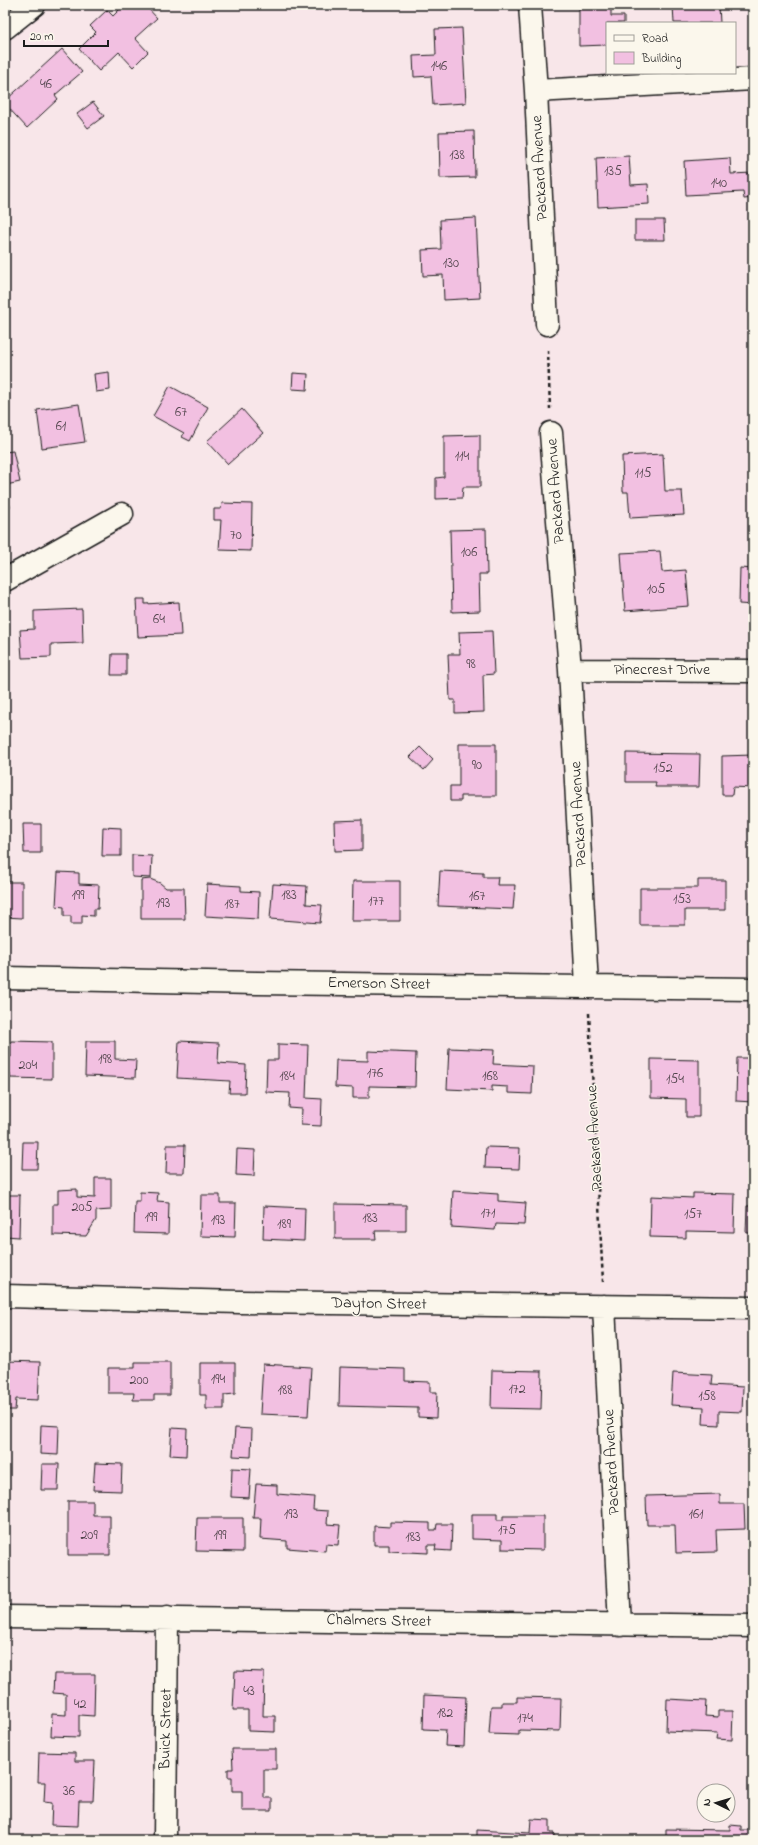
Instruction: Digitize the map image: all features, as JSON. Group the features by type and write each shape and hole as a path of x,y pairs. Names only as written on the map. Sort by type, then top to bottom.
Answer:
{"street":[{"path":"5,28 34,5"},
{"name":"Packard Avenue","path":"530,5 536,90 547,324"},
{"path":"536,90 753,79"},
{"name":"Packard Avenue","path":"551,433 570,670 587,986"},
{"path":"5,580 122,514"},
{"name":"Pinecrest Drive","path":"570,670 753,671"},
{"name":"Emerson Street","path":"5,978 249,983 753,989"},
{"name":"Dayton Street","path":"5,1296 240,1302 753,1308"},
{"name":"Packard Avenue","path":"604,1306 620,1624"},
{"name":"Chalmers Street","path":"5,1617 753,1626"},
{"name":"Buick Street","path":"165,1840 167,1618"}],"path":[{"name":"Packard Avenue","path":"547,324 551,433"},
{"name":"Packard Avenue","path":"587,986 604,1306"}],"building":[{"path":"124,5 145,5 157,18 135,38 148,52 133,67 119,52 99,71 79,49 96,32 90,26 107,10 113,16"},
{"path":"579,5 611,5 611,16 624,16 624,22 606,22 606,45 579,46"},
{"path":"673,5 719,5 720,22 674,22"},
{"path":"462,28 466,103 433,105 431,76 414,77 413,56 436,55 435,29"},
{"path":"62,49 82,72 55,95 58,99 27,128 5,104 5,101"},
{"path":"93,102 104,116 88,128 77,114"},
{"path":"474,131 475,177 440,178 439,132"},
{"path":"629,156 631,185 648,184 649,204 598,207 596,158"},
{"path":"730,158 731,174 753,173 753,198 744,199 743,192 686,195 684,161"},
{"path":"476,218 480,298 444,300 443,275 423,276 422,250 441,249 440,220"},
{"path":"635,220 664,220 665,240 635,240"},
{"path":"109,372 110,390 96,392 94,374"},
{"path":"293,373 308,374 307,390 292,389"},
{"path":"170,386 208,407 190,441 182,437 184,433 153,416"},
{"path":"79,404 85,442 42,448 37,410"},
{"path":"242,409 263,433 228,464 207,441"},
{"path":"480,435 480,487 463,487 462,498 436,499 436,478 444,477 444,436"},
{"path":"13,451 20,482 6,485 10,507 5,509 5,452"},
{"path":"663,454 665,491 682,491 684,515 630,518 628,492 623,492 622,456"},
{"path":"222,503 252,504 251,551 219,550 221,520 214,520 214,509 221,509"},
{"path":"486,529 487,574 479,574 480,611 452,612 450,530"},
{"path":"660,551 662,572 686,570 689,606 625,611 621,553"},
{"path":"740,568 753,569 753,605 739,604"},
{"path":"136,599 145,599 145,604 179,602 181,635 138,637"},
{"path":"82,609 83,643 51,644 51,657 22,658 20,630 34,629 34,611"},
{"path":"492,631 494,674 483,675 484,712 455,713 455,700 450,700 448,654 460,654 459,632"},
{"path":"112,654 126,654 126,675 111,675"},
{"path":"459,744 496,744 496,796 461,796 461,801 450,801 450,786 459,786"},
{"path":"420,747 433,760 424,770 410,757"},
{"path":"626,753 700,754 699,787 655,787 656,782 626,782"},
{"path":"753,755 753,788 733,787 732,795 722,795 722,756"},
{"path":"362,820 362,850 335,851 334,821"},
{"path":"23,824 41,824 41,853 24,853"},
{"path":"103,827 121,828 121,856 102,856"},
{"path":"132,855 152,856 151,878 132,877"},
{"path":"440,871 483,873 483,877 498,877 497,885 515,885 513,909 438,906"},
{"path":"58,872 79,873 79,884 99,885 98,909 94,909 94,916 82,915 82,924 71,924 71,916 64,916 64,907 56,906"},
{"path":"150,879 160,883 166,888 184,888 185,919 141,919 141,880"},
{"path":"698,880 725,880 725,910 685,910 685,925 640,925 640,888 698,888"},
{"path":"353,881 400,881 400,921 352,921"},
{"path":"5,882 22,882 22,918 5,917"},
{"path":"207,884 241,886 241,891 259,892 258,919 205,916"},
{"path":"273,884 307,886 306,904 322,905 320,923 270,919"},
{"path":"751,888 753,888 753,916 750,916"},
{"path":"11,1041 52,1042 52,1079 10,1078 10,1073 5,1073 5,1056 11,1057"},
{"path":"86,1041 115,1041 115,1059 136,1060 135,1078 85,1076"},
{"path":"179,1041 219,1043 218,1063 246,1065 245,1093 229,1093 230,1081 177,1078"},
{"path":"278,1044 308,1045 306,1098 322,1099 321,1126 301,1125 302,1109 289,1108 290,1093 266,1092 267,1060 278,1060"},
{"path":"449,1048 494,1050 493,1064 533,1066 532,1094 508,1093 508,1087 492,1086 492,1091 447,1089"},
{"path":"368,1051 416,1053 415,1087 369,1086 369,1098 353,1098 353,1088 335,1087 336,1060 368,1061"},
{"path":"737,1058 753,1058 753,1102 736,1101"},
{"path":"651,1059 699,1060 699,1117 686,1117 686,1099 651,1098"},
{"path":"23,1142 38,1142 37,1169 22,1169"},
{"path":"167,1145 185,1145 184,1173 166,1173"},
{"path":"486,1147 520,1148 519,1169 485,1168"},
{"path":"237,1149 255,1150 254,1176 236,1175"},
{"path":"95,1178 111,1178 111,1210 96,1211 96,1220 86,1236 53,1235 53,1204 58,1204 58,1190 77,1189 77,1197 95,1198"},
{"path":"453,1191 498,1194 498,1201 526,1203 524,1225 496,1224 495,1230 451,1227"},
{"path":"140,1192 158,1193 157,1201 169,1202 168,1234 134,1233 135,1201 140,1201"},
{"path":"693,1193 735,1194 734,1232 686,1231 686,1238 650,1237 651,1196 693,1198"},
{"path":"5,1195 20,1195 19,1237 5,1236"},
{"path":"201,1195 220,1195 220,1203 236,1203 235,1237 200,1236"},
{"path":"335,1204 406,1205 406,1231 375,1231 376,1239 335,1239"},
{"path":"264,1206 305,1208 304,1241 263,1239"},
{"path":"747,1206 753,1206 753,1233 746,1233"},
{"path":"5,1361 40,1362 38,1400 16,1399 15,1410 5,1410"},
{"path":"135,1362 170,1362 170,1395 154,1395 154,1400 133,1400 134,1393 108,1393 108,1368 135,1368"},
{"path":"200,1363 235,1363 235,1394 224,1395 224,1409 206,1409 206,1395 200,1395"},
{"path":"263,1364 311,1367 308,1416 260,1414"},
{"path":"340,1367 405,1369 405,1381 430,1382 430,1392 437,1392 436,1418 418,1417 418,1408 339,1406"},
{"path":"492,1370 542,1371 541,1409 491,1408"},
{"path":"673,1373 712,1375 711,1385 743,1387 742,1412 719,1411 719,1425 703,1424 704,1407 671,1405"},
{"path":"41,1425 59,1426 58,1455 40,1454"},
{"path":"172,1428 187,1429 186,1456 170,1455"},
{"path":"235,1428 252,1429 251,1457 233,1456"},
{"path":"95,1463 122,1464 121,1491 93,1490"},
{"path":"42,1464 59,1464 58,1490 41,1490"},
{"path":"232,1468 251,1469 249,1498 231,1497"},
{"path":"256,1484 277,1485 277,1494 314,1497 313,1510 328,1511 327,1524 340,1525 338,1545 326,1544 325,1551 287,1548 287,1541 260,1539 261,1518 253,1518"},
{"path":"720,1494 720,1504 744,1504 745,1529 716,1530 717,1552 676,1553 675,1525 647,1525 646,1496"},
{"path":"68,1501 93,1501 93,1515 110,1515 110,1555 68,1555"},
{"path":"472,1514 497,1514 497,1520 503,1520 503,1516 543,1516 543,1550 502,1549 502,1540 472,1539"},
{"path":"197,1518 243,1518 243,1552 196,1551"},
{"path":"390,1522 430,1523 430,1530 436,1530 437,1524 452,1524 451,1551 435,1550 436,1545 428,1545 428,1553 389,1551 389,1545 374,1545 374,1526 390,1527"},
{"path":"235,1671 264,1672 263,1716 275,1716 275,1732 248,1731 248,1710 233,1710"},
{"path":"54,1674 95,1674 94,1716 79,1715 79,1737 51,1736 52,1714 66,1715 66,1694 53,1693"},
{"path":"424,1695 466,1697 464,1747 445,1746 446,1730 423,1729"},
{"path":"517,1697 561,1698 560,1731 519,1730 519,1735 489,1734 491,1706 502,1706 502,1702 517,1702"},
{"path":"667,1699 706,1701 705,1716 718,1717 718,1711 733,1711 732,1740 716,1739 717,1733 666,1731"},
{"path":"232,1749 276,1749 276,1769 264,1769 264,1798 272,1798 272,1811 242,1811 242,1791 232,1791 232,1777 228,1777 228,1769 233,1769"},
{"path":"39,1752 75,1753 75,1761 95,1761 93,1801 79,1801 78,1826 51,1825 52,1803 44,1802 45,1782 38,1782"},
{"path":"531,1819 550,1820 550,1833 554,1833 554,1840 477,1840 477,1830 530,1833"},
{"path":"730,1825 741,1826 741,1830 753,1830 753,1840 666,1840 666,1829 730,1830"},
{"path":"261,1839 261,1840 237,1840"}]}
